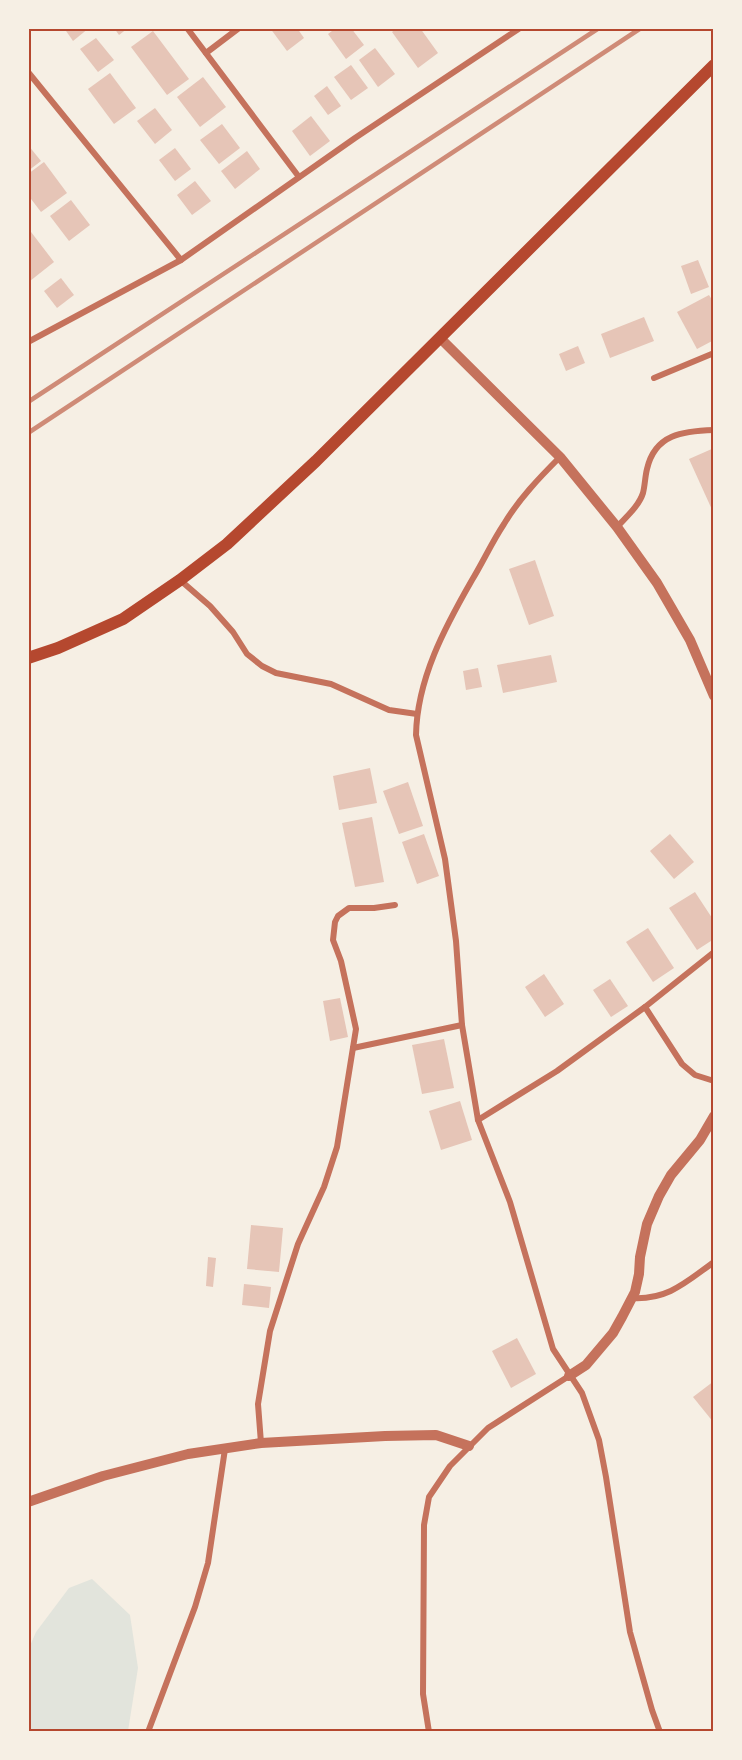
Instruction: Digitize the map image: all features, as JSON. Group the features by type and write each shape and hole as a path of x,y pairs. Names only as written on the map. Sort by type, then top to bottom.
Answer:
{"main road":[{"path":"28,658 58,648 123,619 227,544 262,513 440,338 714,65"}],"street":[{"path":"187,28 299,177"},
{"path":"206,53 239,28"},
{"path":"28,342 181,260 299,177 520,28"},
{"path":"28,72 181,260"},
{"path":"440,338 560,457 618,527 657,583 690,640 714,696"},
{"path":"654,378 714,352"},
{"path":"618,527 642,495 647,468 654,452 668,438 681,432 714,430"},
{"path":"560,457 519,501 456,607 433,658 421,693 416,735 446,859 456,941 462,1025 478,1120 510,1202 553,1349 582,1393 599,1440 630,1632 660,1731"},
{"path":"180,580 210,606 233,632 247,654 262,666 276,673 331,684 389,710 417,714"},
{"path":"261,1443 258,1404 270,1331 298,1244 324,1187 337,1147 356,1029 341,961 333,940 335,922 338,916 349,908 395,905"},
{"path":"478,1120 557,1071 645,1007 714,952"},
{"path":"645,1007 681,1064 695,1075 714,1082"},
{"path":"353,1048 462,1025"},
{"path":"429,1731 423,1694 424,1525 429,1497 450,1466 488,1428 586,1365 613,1333 632,1298 639,1274 647,1224 659,1196 670,1175 700,1140 714,1116"},
{"path":"632,1298 654,1297 674,1291 714,1262"},
{"path":"28,1502 104,1476 188,1454 261,1443 436,1435 469,1446"},
{"path":"148,1731 195,1607 208,1563 225,1449"}],"shaded area":[{"path":"92,1579 130,1615 138,1668 128,1731 29,1731 29,1648 36,1632 69,1588"}],"building":[{"path":"64,28 89,28 73,41"},
{"path":"114,28 128,28 119,35"},
{"path":"270,28 297,28 304,38 287,51"},
{"path":"336,28 351,28 364,45 346,59 328,34"},
{"path":"397,28 420,28 438,53 418,68 392,32"},
{"path":"153,31 189,79 167,95 131,47"},
{"path":"96,38 114,60 98,72 80,49"},
{"path":"375,48 395,74 378,87 359,60"},
{"path":"351,65 368,88 351,100 334,77"},
{"path":"110,73 136,108 114,124 88,89"},
{"path":"203,77 226,107 200,127 177,97"},
{"path":"327,86 341,106 328,115 314,96"},
{"path":"155,108 172,130 155,144 137,121"},
{"path":"311,116 330,141 310,156 292,131"},
{"path":"222,124 240,148 219,164 200,140"},
{"path":"28,145 41,161 28,171"},
{"path":"175,148 191,169 175,181 159,160"},
{"path":"247,151 260,169 235,189 221,171"},
{"path":"44,162 67,193 41,212 28,195 28,174"},
{"path":"195,181 211,201 192,215 177,195"},
{"path":"71,200 90,225 69,241 50,216"},
{"path":"28,228 54,262 30,281 28,278"},
{"path":"698,260 709,287 691,294 681,266"},
{"path":"61,278 74,295 57,308 44,291"},
{"path":"709,295 714,303 714,340 697,349 677,312"},
{"path":"644,317 654,341 610,358 601,334"},
{"path":"578,346 585,363 566,371 559,354"},
{"path":"714,448 714,514 689,459"},
{"path":"535,560 554,616 529,625 509,569"},
{"path":"551,655 557,682 503,693 497,665"},
{"path":"478,668 482,687 466,690 463,671"},
{"path":"370,768 377,803 339,810 333,776"},
{"path":"408,782 423,826 399,834 383,791"},
{"path":"372,817 384,882 355,887 342,823"},
{"path":"424,834 439,876 417,884 402,842"},
{"path":"670,834 694,862 674,879 650,851"},
{"path":"695,892 714,921 714,939 697,950 669,908"},
{"path":"648,928 674,968 653,982 626,942"},
{"path":"544,974 564,1004 545,1017 525,987"},
{"path":"610,979 628,1006 611,1017 593,990"},
{"path":"340,998 348,1037 330,1041 323,1001"},
{"path":"444,1039 454,1088 422,1094 412,1045"},
{"path":"460,1101 472,1140 441,1150 429,1111"},
{"path":"251,1225 283,1228 279,1272 247,1269"},
{"path":"208,1257 216,1258 213,1287 206,1286"},
{"path":"244,1284 271,1287 269,1308 242,1305"},
{"path":"517,1338 536,1374 511,1388 492,1351"},
{"path":"714,1381 714,1423 693,1397"}],"railway":[{"path":"28,402 599,28"},
{"path":"28,433 641,28"}]}
